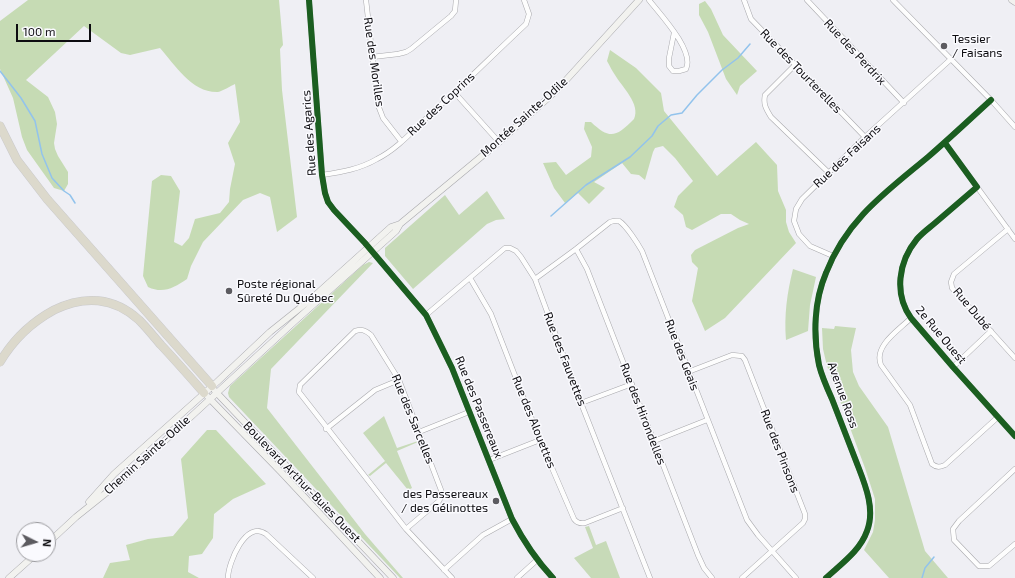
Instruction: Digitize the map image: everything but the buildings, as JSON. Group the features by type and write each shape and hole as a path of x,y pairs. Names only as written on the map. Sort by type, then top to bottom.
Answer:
{"highway":[{"path":"0,126 17,160 47,199 214,389"},
{"path":"0,362 8,349 24,332 43,316 60,307 77,301 92,300 108,302 139,320 207,396"}],"main road":[{"name":"Montée Sainte-Odile","path":"207,396 270,332 370,250 392,228 400,224 499,142 557,90 639,0"},
{"name":"Boulevard Arthur-Buies Ouest","path":"214,389 393,578"},
{"name":"Boulevard Arthur-Buies Ouest","path":"207,396 281,472 380,578"},
{"name":"Chemin Sainte-Odile","path":"76,517 114,474 207,396"},
{"name":"Chemin Sainte-Odile","path":"56,536 76,517 121,481 207,396"},
{"path":"9,578 27,562"}],"street":[{"name":"Rue des Agarics","path":"309,0 322,175 325,193 328,202 334,210 370,250"},
{"name":"Rue des Morilles","path":"366,0 378,105 386,123 401,141"},
{"path":"372,57 398,54 411,49 451,16 455,10 456,0"},
{"name":"Rue des Coprins","path":"322,175 343,172 368,164 387,153 401,141 455,93 526,24 529,14 524,0"},
{"path":"649,0 674,33 688,57 688,65 686,69 678,71 673,71 668,66 674,33"},
{"name":"Rue des Tourterelles","path":"744,0 751,19 865,137"},
{"name":"Rue des Perdrix","path":"807,0 904,103"},
{"path":"893,0 991,100 1015,127"},
{"name":"Rue des Faisans","path":"833,256 810,246 799,234 794,221 796,209 802,199 828,172 951,59"},
{"path":"795,64 765,95 765,106 771,117 828,172"},
{"path":"455,93 499,142"},
{"name":"Avenue Ross","path":"826,578 855,551 863,541 868,530 870,520 866,486 821,372 816,341 818,299 825,274 843,238 872,204 945,143 991,100"},
{"path":"945,143 1015,239"},
{"name":"2e Rue Ouest","path":"977,187 917,239 907,253 900,277 900,289 906,311 911,318 1015,436"},
{"name":"Rue des Geais","path":"535,279 610,222 615,220 622,224 642,251 747,520 796,578"},
{"name":"Rue Dubé","path":"1008,229 954,274 951,282 952,288 1015,358"},
{"name":"Rue des Fauvettes","path":"426,315 505,248 510,248 516,251 535,279 581,403 650,578"},
{"name":"Rue des Hirondelles","path":"576,249 587,269 698,555 704,568 712,578"},
{"name":"Rue des Passereaux","path":"370,250 426,315 452,368 512,519 537,560 553,578"},
{"name":"Rue des Alouettes","path":"470,278 491,314 540,440 576,522 585,523 623,508"},
{"path":"911,318 883,345 879,354 879,361 910,405 932,464 940,467 945,465 998,417"},
{"name":"Rue des Sarcelles","path":"406,529 439,501 442,494 399,380 371,335 361,329 355,331 300,385 299,392 326,429 406,529 452,578"},
{"path":"953,367 991,331"},
{"name":"Rue des Pinsons","path":"688,372 732,356 742,356 745,360 805,514 803,523 773,552 742,578"},
{"path":"326,429 375,390 399,380"},
{"path":"581,403 632,384"},
{"path":"419,432 469,412"},
{"path":"654,441 707,420"},
{"path":"489,460 540,440"},
{"path":"1015,469 959,521 953,529 954,540 978,566 989,566 1015,544"},
{"path":"444,570 483,535 512,519"},
{"path":"228,578 229,568 235,552 247,536 256,531 266,534 313,578"},
{"path":"517,578 537,560"}],"green space":[{"path":"28,0 279,0 283,45 280,49 282,90 297,217 277,232 270,197 260,193 243,200 203,242 191,266 187,279 178,285 164,290 148,287 143,276 152,181 161,175 171,176 180,191 174,242 182,246 189,238 195,219 220,213 229,202 235,164 228,143 240,122 235,84 218,92 200,88 178,70 160,48 130,55 121,53 84,26 26,80 48,97 55,112 57,124 54,143 55,149 68,172 68,184 64,191 54,188 27,150 22,137 13,98 0,69 0,21"},
{"path":"705,1 711,9 723,35 757,71 740,86 737,95 726,79 708,32 699,15 699,4"},
{"path":"610,50 636,68 661,93 664,111 717,176 756,142 777,165 778,191 786,210 786,222 789,232 796,243 725,318 705,331 692,301 698,268 692,262 691,255 695,250 749,224 731,214 721,214 692,230 686,227 683,215 674,207 678,196 693,181 675,158 663,146 655,148 645,180 639,175 631,174 622,163 594,182 605,188 589,204 578,193 565,203 554,188 543,163 556,162 566,175 591,157 592,147 584,129 585,122 591,122 603,132 613,134 622,130 634,119 635,107 633,102 607,61"},
{"path":"487,191 505,219 496,220 487,224 413,289 385,256 385,248 445,195 459,215"},
{"path":"369,262 373,263 271,369 267,408 365,534 403,578 400,578 229,397 228,393 230,386 363,265"},
{"path":"793,269 816,277 810,305 808,331 786,340 786,304"},
{"path":"835,326 856,328 851,350 853,372 859,386 888,427 925,551 948,578 889,578 864,550 873,532 875,520 875,499 827,366 823,349 822,328 834,329"},
{"path":"384,416 397,448 418,441 397,451 412,488 408,490 386,463 370,476 368,475 385,461 363,433"},
{"path":"207,430 216,430 266,484 233,499 214,514 213,538 202,554 189,556 188,572 199,578 103,578 110,563 130,560 126,545 148,539 173,536 188,518 181,459"},
{"path":"589,526 596,545 606,541 620,578 591,578 574,558 593,548 585,527"}],"waterway":[{"path":"551,216 586,185 630,157 652,136 658,126 671,115 682,113 697,95 722,70 738,58 750,44"},
{"path":"0,71 21,98 35,121 42,154 52,178 64,191 70,195 75,203"},
{"path":"922,578 925,568 934,557"}],"cycle path":[{"path":"309,0 322,175 328,202 426,315 452,368 512,519 530,550 553,578"},
{"path":"826,578 850,557 860,545 867,531 870,504 862,478 819,365 815,330 817,307 822,284 835,254 856,222 897,182 936,150 991,100"},
{"path":"945,143 977,187 917,239 902,268 900,278 902,299 911,318 1015,436"}],"place":[{"name":"Tessier / Faisans","path":"944,46"},
{"name":"Poste régional Sûreté Du Québec","path":"229,291"},
{"name":"des Passereaux / des Gélinottes","path":"496,501"}]}
